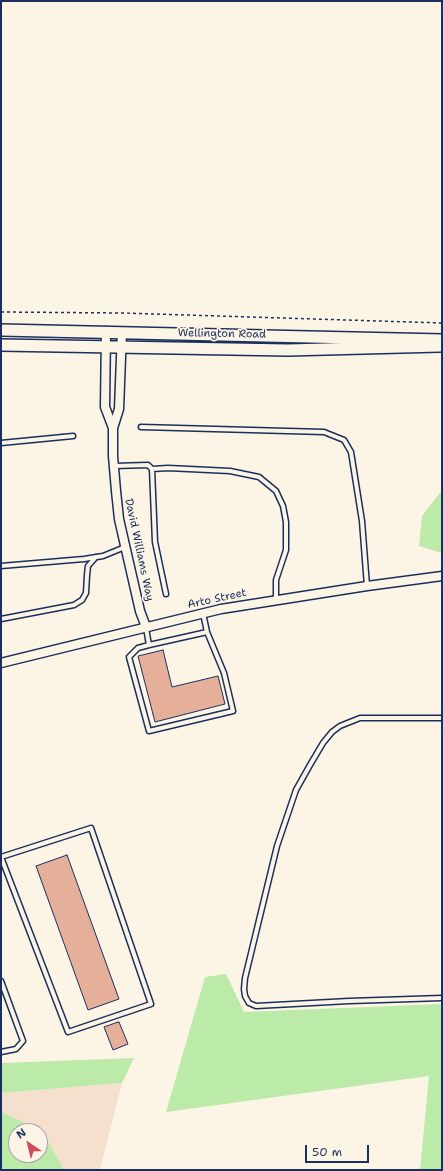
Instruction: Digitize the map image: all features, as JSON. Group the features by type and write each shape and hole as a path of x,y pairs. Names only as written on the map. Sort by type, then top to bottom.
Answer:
{"main road":[{"name":"Wellington Road","path":"1,330 106,331 442,340"},
{"name":"Wellington Road","path":"1,345 288,350 442,346"}],"street":[{"name":"David Williams Way","path":"106,331 105,407 113,428"},
{"name":"David Williams Way","path":"122,332 119,409 113,428 114,466 119,520 140,611 146,627"},
{"name":"Arto Street","path":"1,663 221,609 276,599 442,576"}],"lane":[{"path":"141,427 324,432 344,440 351,452 362,521 367,586"},
{"path":"1,442 73,436"},
{"path":"114,466 148,465 152,469 155,542 166,594"},
{"path":"152,469 168,468 230,472 259,477 276,492 284,506 286,522 286,550 276,580 276,599"},
{"path":"1,566 84,559 96,557 126,547"},
{"path":"1,619 74,605 82,600 86,593 88,566 96,557"},
{"path":"203,613 207,632 224,673 233,710 149,731 129,657 138,648 207,632"},
{"path":"146,627 150,645"},
{"path":"442,718 360,718 340,726 332,732 323,743 296,790 277,846 245,978 244,989 245,996 249,1003 256,1006 442,998"},
{"path":"91,828 151,1004 68,1032 1,857 91,828"},
{"path":"1,982 22,1041 16,1049 1,1052"}],"path":[{"path":"1,312 124,313 442,323"}],"shaded area":[{"path":"122,1083 100,1170 1,1170 1,1093"}],"green space":[{"path":"440,493 442,494 442,553 419,546 422,516"},
{"path":"226,974 244,1012 442,1004 442,1170 420,1170 429,1076 166,1112 205,977"},
{"path":"134,1058 122,1083 1,1093 1,1063"},
{"path":"1,1112 25,1123 8,1123 8,1163 48,1163 48,1142 63,1170 1,1170"}],"building":[{"path":"163,650 172,687 218,676 225,704 155,722 138,656"},
{"path":"67,855 119,999 88,1010 36,866"},
{"path":"118,1022 128,1044 113,1050 104,1027"}]}
